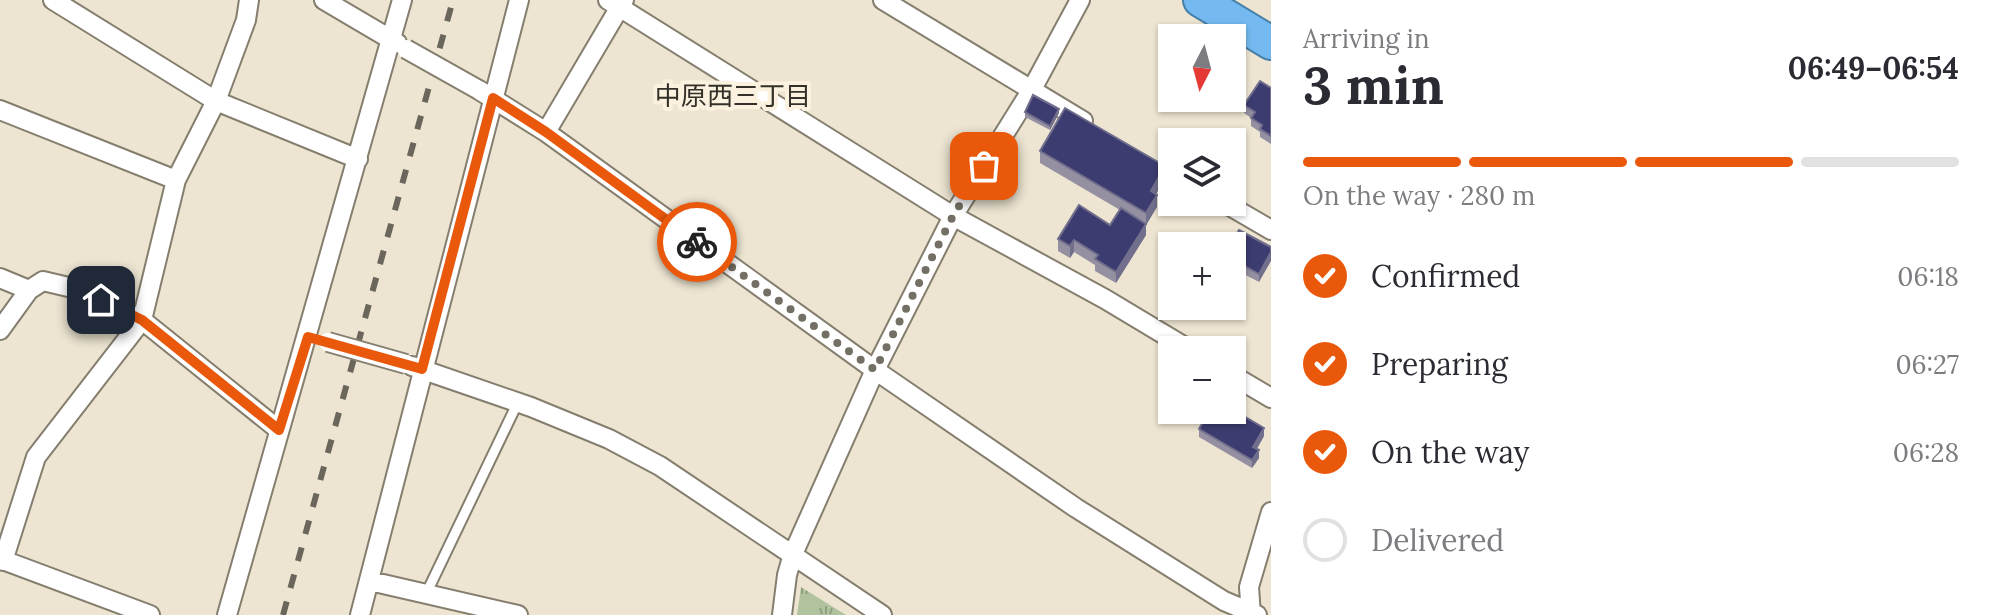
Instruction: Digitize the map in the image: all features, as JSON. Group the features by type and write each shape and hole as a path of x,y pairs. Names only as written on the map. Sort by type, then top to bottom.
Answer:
{"highway":[{"path":"1200,0 1271,43"}],"street":[{"path":"53,0 216,101 358,159"},
{"path":"150,615 114,609 2,560 36,457 142,320 176,180 216,101 246,20 249,0"},
{"path":"324,0 546,132 875,370 1076,508 1224,601 1253,614"},
{"path":"227,615 358,159 398,44 402,0"},
{"path":"360,615 370,581 414,366 486,94 519,0"},
{"path":"883,0 1095,128"},
{"path":"782,615 793,554 875,370 953,216 1031,91 1080,0"},
{"path":"546,132 617,3 953,216 1167,336"},
{"path":"0,110 176,180"},
{"path":"1246,215 1271,230"},
{"path":"0,278 29,290"},
{"path":"0,330 29,290 43,281 81,290 142,320 279,430"},
{"path":"308,337 414,366 518,402 609,439 660,466 882,615"},
{"path":"1246,383 1271,398"},
{"path":"1253,614 1249,587 1271,512"},
{"path":"370,581 518,615"}],"lane":[{"path":"426,594 518,402"}],"green space":[{"path":"801,587 846,615 797,615"}],"building":[{"path":"1260,81 1271,88 1271,136 1251,118 1255,112 1246,106"},
{"path":"1033,95 1059,109 1050,126 1025,112"},
{"path":"1065,108 1158,162 1158,178 1151,191 1157,195 1146,213 1040,151"},
{"path":"1079,205 1110,225 1121,208 1146,224 1116,272 1095,259 1098,255 1074,240 1070,246 1058,239"},
{"path":"1246,234 1271,247 1259,274 1246,267"},
{"path":"1246,417 1264,428 1253,447 1259,450 1252,460 1199,429 1202,424 1246,424"}],"railway":[{"path":"283,615 453,0"}],"way so far":[{"path":"697,242 875,370 953,216 984,166"}],"district":[{"name":"中原西三丁目","path":"733,95"}],"route":[{"path":"101,300 142,320 279,430 308,337 422,369 493,98 546,132 697,242"}]}
